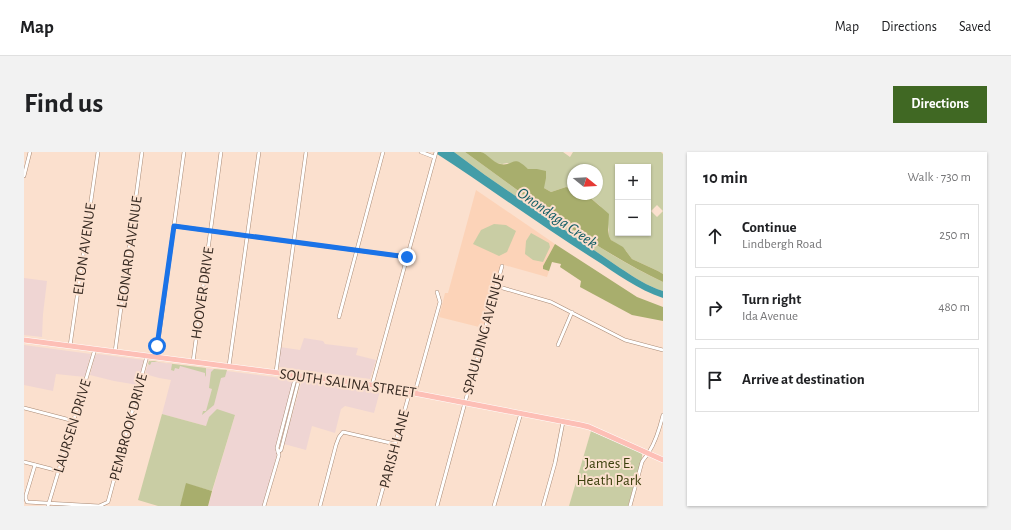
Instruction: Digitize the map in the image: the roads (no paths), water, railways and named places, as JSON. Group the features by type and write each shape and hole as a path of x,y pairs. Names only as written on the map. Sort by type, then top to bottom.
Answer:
{"main road":[{"name":"SOUTH SALINA STREET","path":"24,340 372,384 589,427 663,460"}],"street":[{"path":"24,176 30,152"},
{"name":"ELTON AVENUE","path":"70,346 98,152"},
{"name":"LEONARD AVENUE","path":"115,352 142,152"},
{"path":"156,357 184,152"},
{"name":"HOOVER DRIVE","path":"193,362 221,152"},
{"path":"229,366 259,152"},
{"path":"276,372 306,152"},
{"path":"339,317 383,152"},
{"path":"421,152 434,157"},
{"path":"372,384 436,152"},
{"path":"174,226 407,257"},
{"name":"SPAULDING AVENUE","path":"436,506 502,266"},
{"path":"496,286 551,302 625,340 663,350"},
{"name":"PARISH LANE","path":"378,506 395,444 440,302 437,292"},
{"path":"558,345 572,312"},
{"name":"LAURSEN DRIVE","path":"49,505 95,349"},
{"name":"PEMBROOK DRIVE","path":"49,505 99,506 108,502 147,356"},
{"path":"264,506 279,455 277,448 298,375"},
{"path":"24,408 74,421"},
{"path":"494,506 521,413"},
{"path":"630,506 642,462 648,453 663,415"},
{"path":"543,506 555,463 563,422"},
{"path":"320,506 336,445 342,433 346,432 395,444"},
{"path":"24,462 59,471"},
{"path":"35,465 26,501 30,503 49,505"}],"water":[{"path":"434,152 454,152 620,268 646,284 663,291 663,298 636,286"}],"water label":[{"name":"Onondaga Creek","path":"558,217"}],"park label":[{"name":"James E. Heath Park","path":"609,472"}]}
